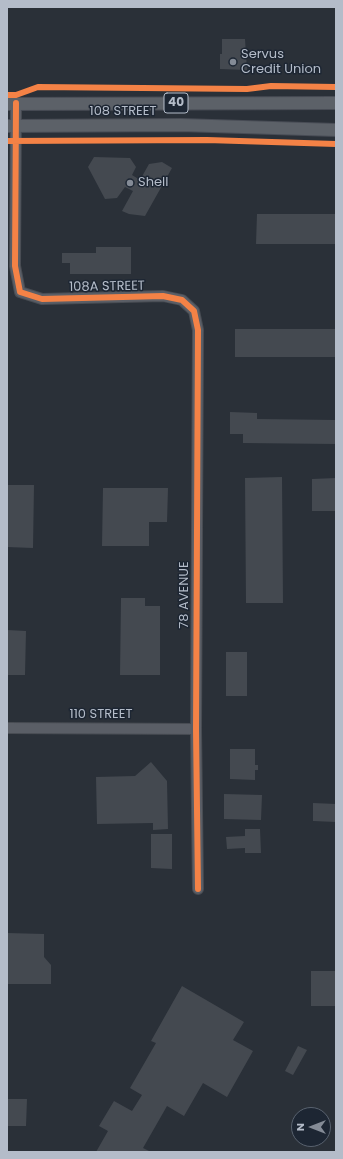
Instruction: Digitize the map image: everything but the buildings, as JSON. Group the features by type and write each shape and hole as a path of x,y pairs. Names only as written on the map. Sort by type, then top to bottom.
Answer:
{"main road":[{"name":"108 STREET","path":"12,104 336,103"},
{"name":"108 STREET","path":"12,126 181,126 336,130"}],"street":[{"path":"12,104 12,126"},
{"name":"108A STREET","path":"12,126 15,266 20,292 42,299 163,296 182,300 187,305"},
{"name":"78 AVENUE","path":"187,305 194,311 198,330 196,729 198,889"},
{"name":"110 STREET","path":"7,728 196,729"}],"cycle path":[{"path":"7,95 16,95 38,87 247,89 271,86 336,87"},
{"path":"16,103 15,266 20,292 42,299 163,296 182,300 194,311 198,330 196,729 198,889"},
{"path":"7,141 207,140 336,144"}],"place":[{"name":"Servus Credit Union","path":"233,62"},
{"name":"Shell","path":"130,183"}]}
